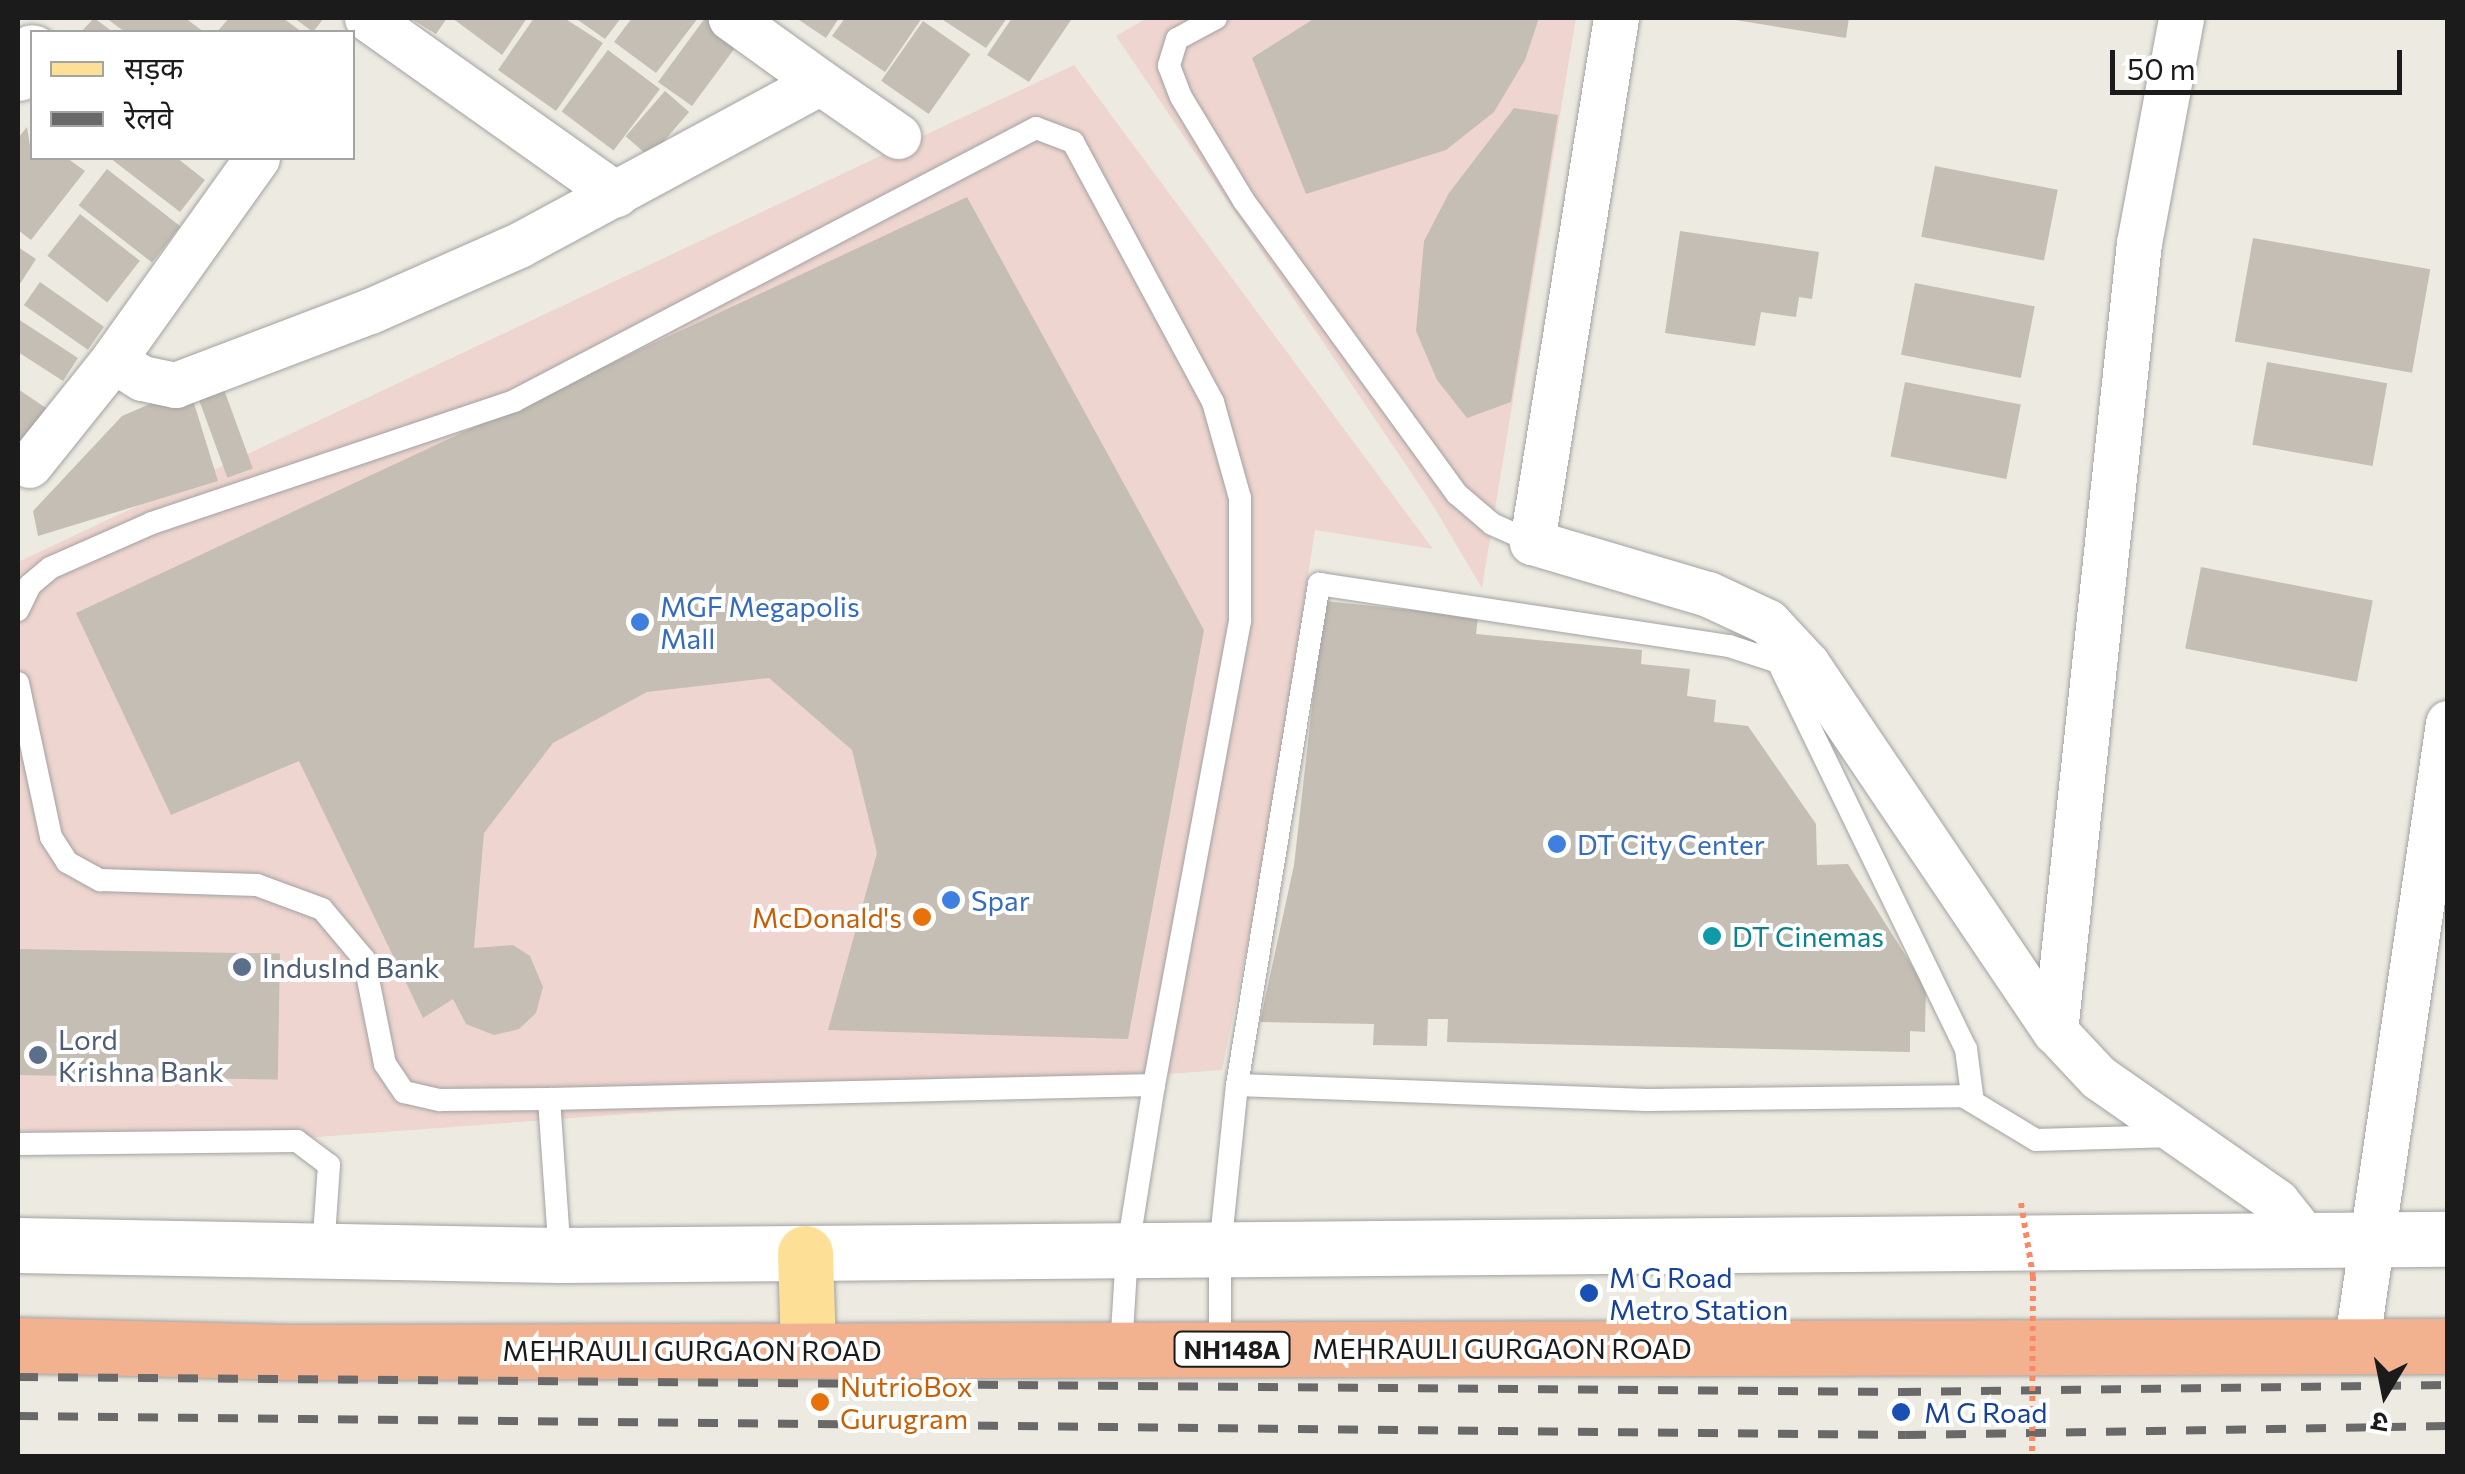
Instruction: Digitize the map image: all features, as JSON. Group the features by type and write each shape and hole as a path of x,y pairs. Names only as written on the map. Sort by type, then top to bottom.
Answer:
{"highway":[{"name":"MEHRAULI GURGAON ROAD","path":"18,1345 808,1350 2448,1346"}],"main road":[{"path":"805,1253 808,1350"}],"street":[{"path":"367,18 616,194"},
{"path":"731,18 898,136"},
{"path":"1616,18 1532,542 1708,594 1768,622 1807,664 2055,1031 2098,1077 2277,1202 2308,1241"},
{"path":"2055,1031 2139,243 2181,18"},
{"path":"113,360 142,378 174,385 370,311 616,194 820,82"},
{"path":"29,465 113,360 256,160"},
{"path":"2356,1347 2448,723"},
{"path":"18,1245 323,1255 560,1255 2448,1239"}],"lane":[{"path":"1216,18 1177,39 1169,66 1180,97 1244,201 1458,494 1492,524 1532,542"},
{"path":"18,610 30,585 50,568 152,523 514,400 1036,128 1057,132 1073,142 1213,402 1240,498 1240,622 1154,1085 1127,1253 1121,1349"},
{"path":"1220,1349 1220,1249 1236,1085 1319,584 1729,646 1778,662 1966,1049 1973,1102"},
{"path":"18,683 51,837 67,862 100,880 257,885 322,909 364,959 385,1064 404,1092 440,1100 549,1099 1154,1085"},
{"path":"1236,1085 1647,1100 1963,1096 2036,1140 2178,1136"},
{"path":"549,1099 560,1255"},
{"path":"18,1144 296,1140 329,1165 323,1255"}],"path":[{"path":"2021,1203 2033,1276 2032,1456"}],"shaded area":[{"path":"1147,18 1576,18 1482,588 1429,499 1116,36"},
{"path":"1074,65 1433,549 1315,530 1264,863 1222,1070 303,1138 18,1131 18,562"}],"building":[{"path":"94,18 110,30 83,30"},
{"path":"106,18 185,18 201,30 122,30"},
{"path":"229,18 283,18 299,30 219,30"},
{"path":"294,18 324,18 310,30"},
{"path":"410,18 447,18 436,34"},
{"path":"452,18 527,18 502,55"},
{"path":"534,18 564,18 603,43 556,111 498,70"},
{"path":"575,18 621,18 605,39"},
{"path":"632,18 698,18 656,73 614,42"},
{"path":"705,18 724,18 746,33 692,106 658,82"},
{"path":"796,18 839,18 826,38"},
{"path":"845,18 922,18 885,72 832,36"},
{"path":"940,18 1007,18 986,48"},
{"path":"1012,18 1071,20 1029,82 987,55"},
{"path":"1315,18 1539,18 1525,60 1494,112 1446,150 1306,194 1252,58"},
{"path":"1723,18 1849,18 1846,38"},
{"path":"923,21 971,54 929,114 881,81"},
{"path":"608,50 660,89 614,151 562,111"},
{"path":"665,91 689,112 650,157 626,136"},
{"path":"1514,108 1558,115 1511,402 1467,418 1437,380 1416,331 1424,241 1449,193"},
{"path":"27,127 30,160 70,160 85,171 31,240 18,230 18,138"},
{"path":"113,160 180,160 205,180 180,212"},
{"path":"1935,166 2058,190 2044,261 1921,237"},
{"path":"107,169 180,226 152,263 79,205"},
{"name":"MGF Megapolis Mall","path":"967,197 1204,630 1128,1039 828,1030 877,853 852,750 769,678 647,692 553,743 484,833 474,948 513,945 530,956 543,987 536,1013 519,1029 494,1035 466,1024 453,999 423,1018 299,761 171,815 76,613"},
{"path":"80,214 140,261 107,303 47,256"},
{"path":"1680,231 1819,252 1812,299 1799,297 1796,317 1761,312 1755,346 1665,333"},
{"path":"2253,238 2430,269 2412,373 2235,341"},
{"path":"18,247 36,259 18,287"},
{"path":"40,282 104,327 88,350 24,305"},
{"path":"1915,283 2035,306 2021,378 1901,355"},
{"path":"18,319 78,358 63,381 18,352"},
{"path":"2267,362 2387,383 2373,466 2252,445"},
{"path":"1905,382 2021,405 2006,479 1890,457"},
{"path":"222,384 253,469 227,478 197,393"},
{"path":"189,387 218,481 38,536 33,511 122,416"},
{"path":"18,389 46,408 18,451"},
{"path":"2201,567 2373,600 2357,682 2185,648"},
{"name":"DT City Center","path":"1324,601 1478,617 1476,634 1642,650 1641,664 1690,669 1687,696 1716,700 1714,722 1748,726 1816,824 1817,865 1848,864 1926,988 1925,1032 1910,1031 1910,1052 1447,1042 1448,1019 1428,1019 1427,1046 1373,1045 1374,1024 1260,1022 1294,865"},
{"path":"18,949 280,954 278,1080 18,1075"}],"railway":[{"path":"18,1377 1901,1392 2448,1385"},
{"path":"18,1416 1906,1435 2448,1426"}],"place":[{"name":"MGF Megapolis Mall","path":"640,622"},
{"name":"DT City Center","path":"1557,844"},
{"name":"Spar","path":"951,900"},
{"name":"McDonald's","path":"922,917"},
{"name":"DT Cinemas","path":"1712,936"},
{"name":"IndusInd Bank","path":"242,967"},
{"name":"Lord Krishna Bank","path":"38,1055"},
{"name":"M G Road Metro Station","path":"1589,1293"},
{"name":"NutrioBox Gurugram","path":"820,1402"},
{"name":"M G Road","path":"1901,1412"}]}
